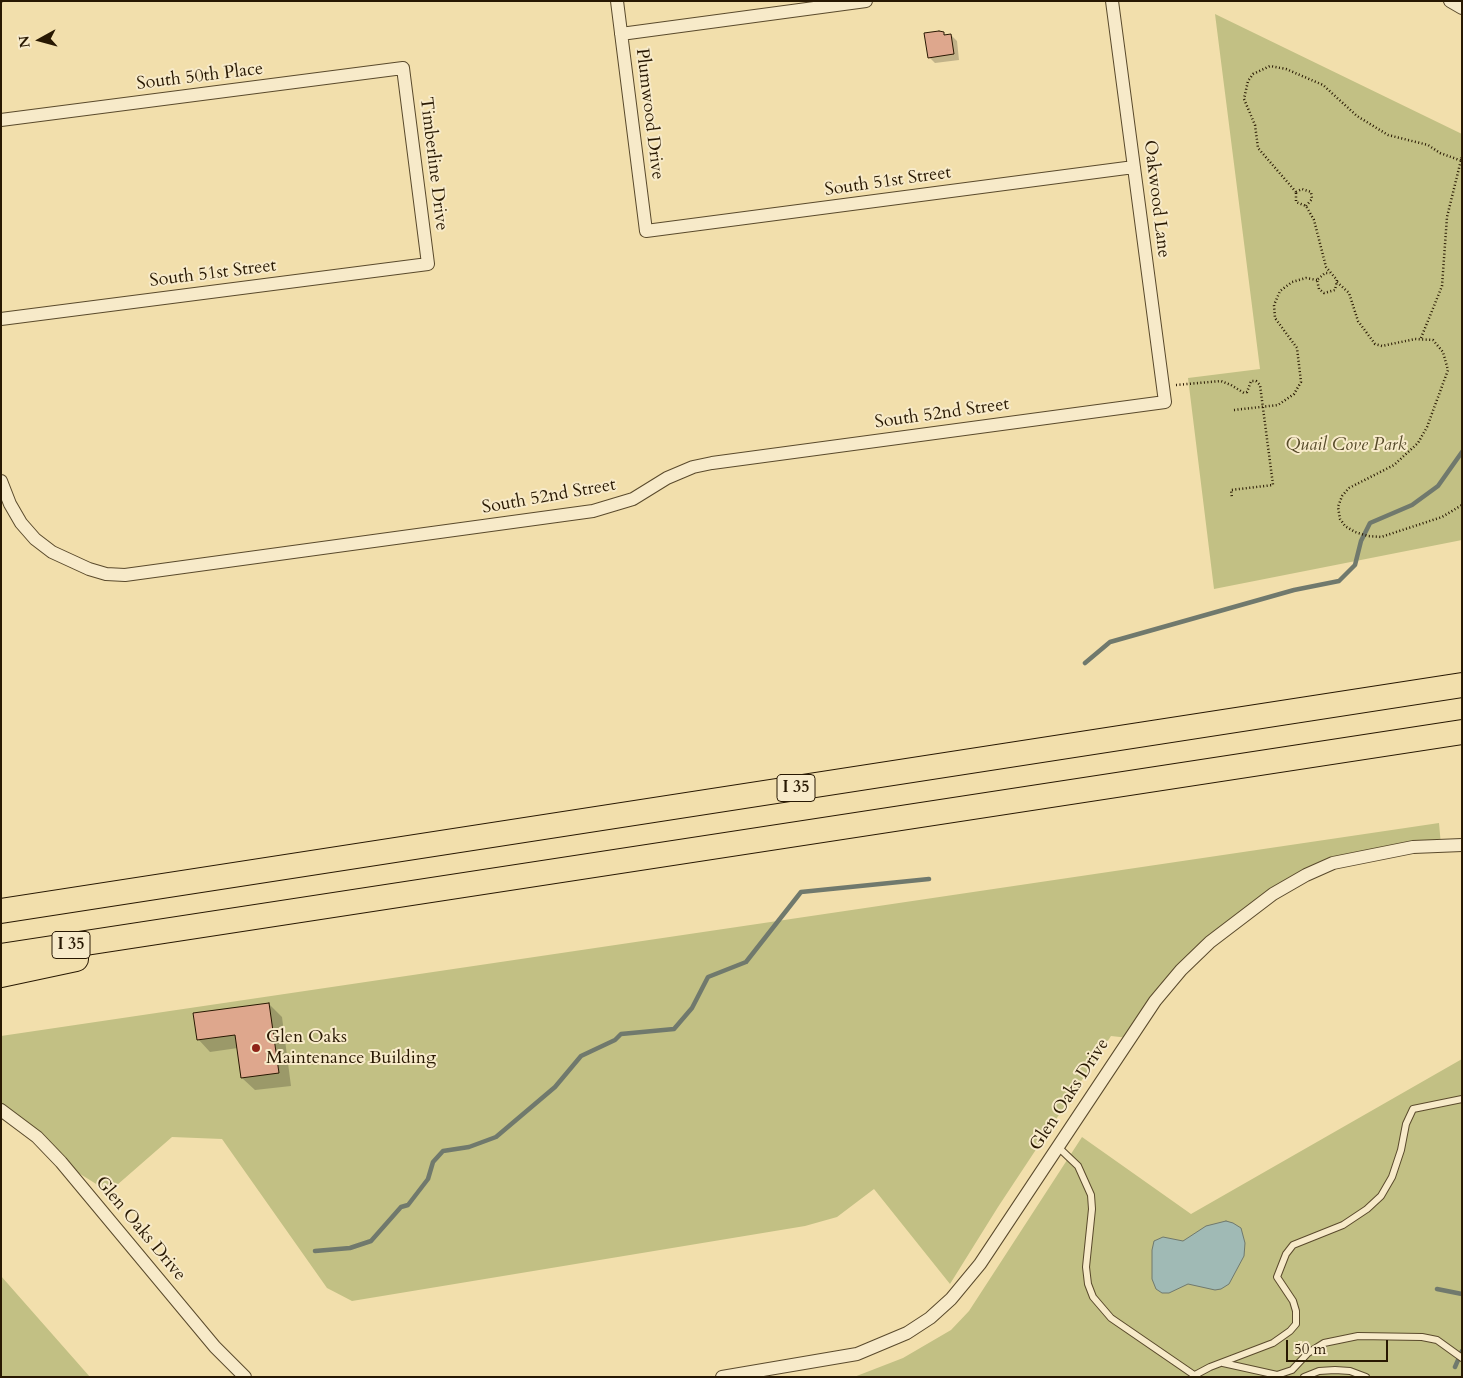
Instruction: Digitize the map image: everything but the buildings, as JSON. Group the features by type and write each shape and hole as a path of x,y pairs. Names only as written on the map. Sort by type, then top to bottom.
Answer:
{"highway":[{"name":"I 35","path":"1,910 1462,685"},
{"name":"I 35","path":"1,956 1462,732"},
{"path":"1,898 130,891"},
{"path":"1,975 73,961 141,935"}],"street":[{"name":"Plumwood Drive","path":"616,1 646,231"},
{"path":"621,34 866,1"},
{"name":"Oakwood Lane","path":"1112,1 1165,402"},
{"path":"1450,1 1462,8"},
{"name":"South 50th Place","path":"1,120 403,68"},
{"name":"Timberline Drive","path":"403,68 428,264"},
{"name":"South 51st Street","path":"646,231 1134,167"},
{"name":"South 51st Street","path":"1,319 428,264"},
{"name":"South 52nd Street","path":"1,481 10,504 21,523 35,539 52,552 88,569 106,574 125,575 593,511 633,499 667,478 693,467 712,463 1165,402"},
{"name":"Glen Oaks Drive","path":"722,1377 857,1354 891,1341 930,1318 969,1279 1155,1001 1181,970 1240,917 1273,894 1306,875 1333,863 1413,847 1462,845"},
{"name":"Glen Oaks Drive","path":"1,1110 37,1137 61,1162 215,1347 245,1377"}],"lane":[{"path":"1057,1146 1078,1166 1091,1195 1092,1209 1086,1267 1088,1284 1093,1297 1111,1318 1196,1376 1222,1363 1274,1344 1290,1331 1296,1324 1296,1310 1293,1301 1277,1277 1286,1254 1293,1245 1343,1225 1367,1209 1381,1196 1392,1177 1401,1150 1406,1124 1413,1109 1462,1099"},
{"path":"1222,1363 1277,1375 1292,1370 1308,1352 1324,1343 1358,1336 1429,1338 1437,1340 1462,1358"},
{"path":"1304,1377 1319,1371 1335,1370 1350,1371 1366,1377"}],"path":[{"path":"1306,206 1301,206 1296,202 1296,192 1273,168 1258,148 1256,124 1244,99 1248,81 1253,74 1270,66 1286,69 1323,85 1356,116 1388,134 1428,145 1440,153 1461,161"},
{"path":"1421,338 1442,286 1447,217 1462,156"},
{"path":"1296,192 1302,189 1311,192 1312,200 1306,206"},
{"path":"1306,206 1314,220 1330,274"},
{"path":"1234,410 1278,405 1289,399 1301,382 1297,348 1272,312 1276,296 1286,286 1299,279 1317,280 1325,273 1330,274 1349,293 1358,321 1375,344 1382,346 1421,338 1433,340 1443,352 1448,370 1427,427 1418,443 1394,465 1349,488 1342,496 1338,507 1340,519 1344,526 1368,536 1381,537 1442,517 1462,505"},
{"path":"1317,280 1319,289 1327,293 1335,290 1337,282"},
{"path":"1174,386 1221,382 1232,385 1244,393 1248,392 1251,381 1256,381 1260,385 1273,485 1231,490 1232,498"}],"green space":[{"name":"Quail Cove Park","path":"1215,14 1462,134 1462,540 1214,589 1188,378 1260,369"},
{"path":"1439,823 1441,845 1306,875 1210,942 1129,1038 1111,1036 998,1207 950,1284 874,1189 837,1217 805,1226 352,1301 327,1288 222,1139 172,1137 109,1192 61,1162 1,1110 1,1036"},
{"path":"1462,1059 1462,1377 854,1377 903,1358 951,1330 969,1311 1082,1137 1191,1214"},
{"path":"1,1276 90,1377 1,1377"}],"water":[{"path":"1226,1221 1241,1228 1245,1243 1244,1256 1229,1284 1215,1290 1188,1284 1169,1293 1162,1293 1156,1289 1152,1279 1152,1250 1154,1241 1163,1237 1183,1241 1206,1226"}],"waterway":[{"path":"1085,663 1110,642 1294,590 1339,581 1355,565 1361,541 1370,523 1412,505 1438,486 1462,452"},
{"path":"315,1251 350,1248 371,1241 401,1207 408,1205 428,1179 433,1162 443,1151 469,1147 496,1137 555,1087 581,1056 615,1040 621,1034 674,1029 692,1008 708,977 746,962 801,892 929,879"},
{"path":"1437,1289 1462,1294"},
{"path":"1455,1367 1462,1351"}],"place":[{"name":"Glen Oaks Maintenance Building","path":"256,1048"}]}
